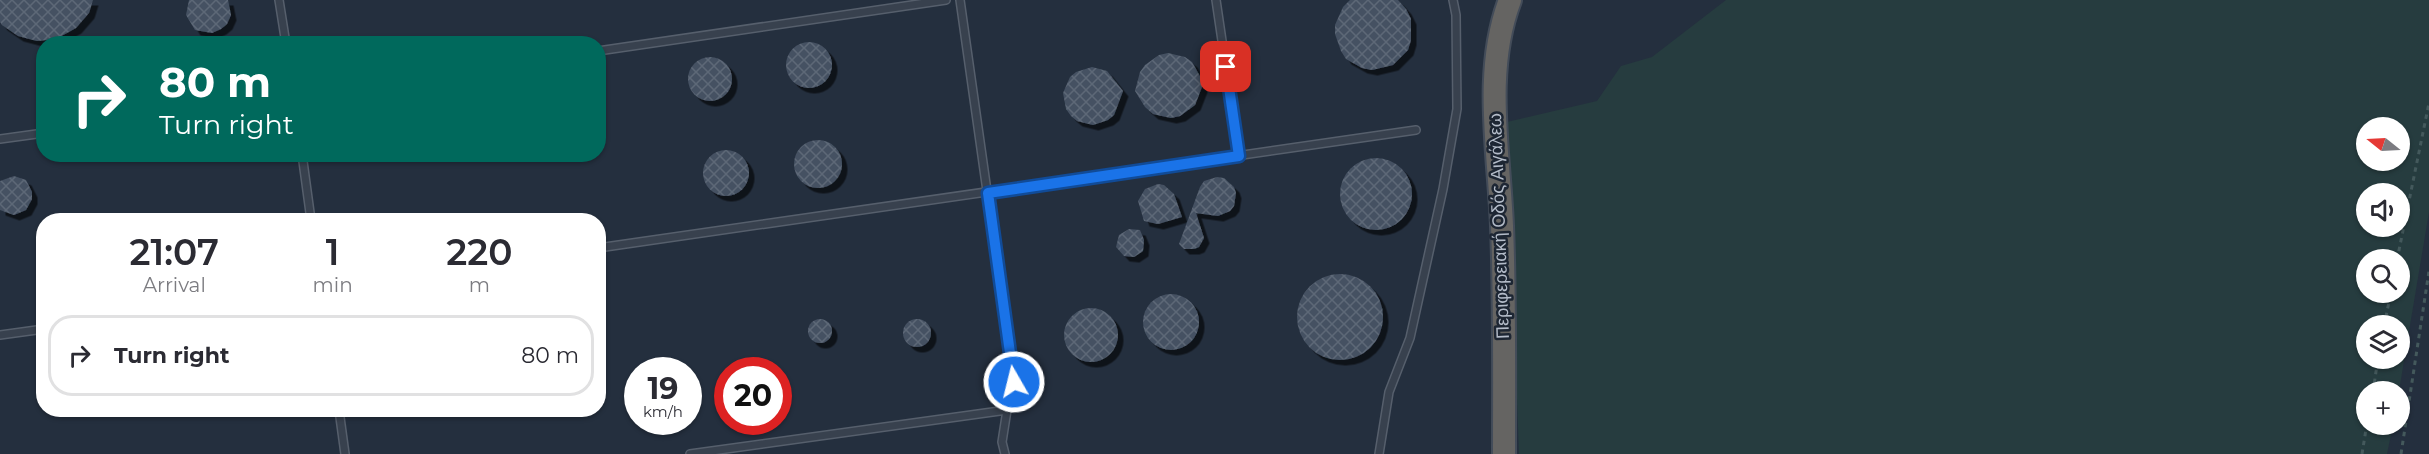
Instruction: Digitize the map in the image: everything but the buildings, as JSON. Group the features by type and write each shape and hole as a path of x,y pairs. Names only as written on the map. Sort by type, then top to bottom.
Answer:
{"highway":[{"name":"Περιφερειακή Οδός Αιγάλεω","path":"1504,454 1502,236 1495,98 1498,42 1510,0"}],"lane":[{"path":"279,0 285,36"},
{"path":"606,50 946,0"},
{"path":"960,0 1014,382 1014,395 1007,410 1002,442 1005,454"},
{"path":"1216,0 1239,156"},
{"path":"1379,454 1389,392 1410,338 1443,189 1457,109 1456,15 1453,0"},
{"path":"606,247 1416,130"},
{"path":"0,139 36,134"},
{"path":"303,162 310,213"},
{"path":"0,335 36,330"},
{"path":"690,454 1007,410"},
{"path":"340,417 345,454"}],"path":[{"path":"2399,249 2429,103"},
{"path":"2402,454 2429,271"},
{"path":"2362,454 2365,435"}],"green space":[{"path":"1726,0 2429,0 2429,212 2410,325 2410,315 2356,315 2356,369 2403,369 2401,381 2356,381 2356,435 2391,435 2387,454 1519,454 1507,122 1597,101 1621,66 1652,57"}],"route":[{"path":"1014,382 988,193 1239,156 1226,67"}]}
